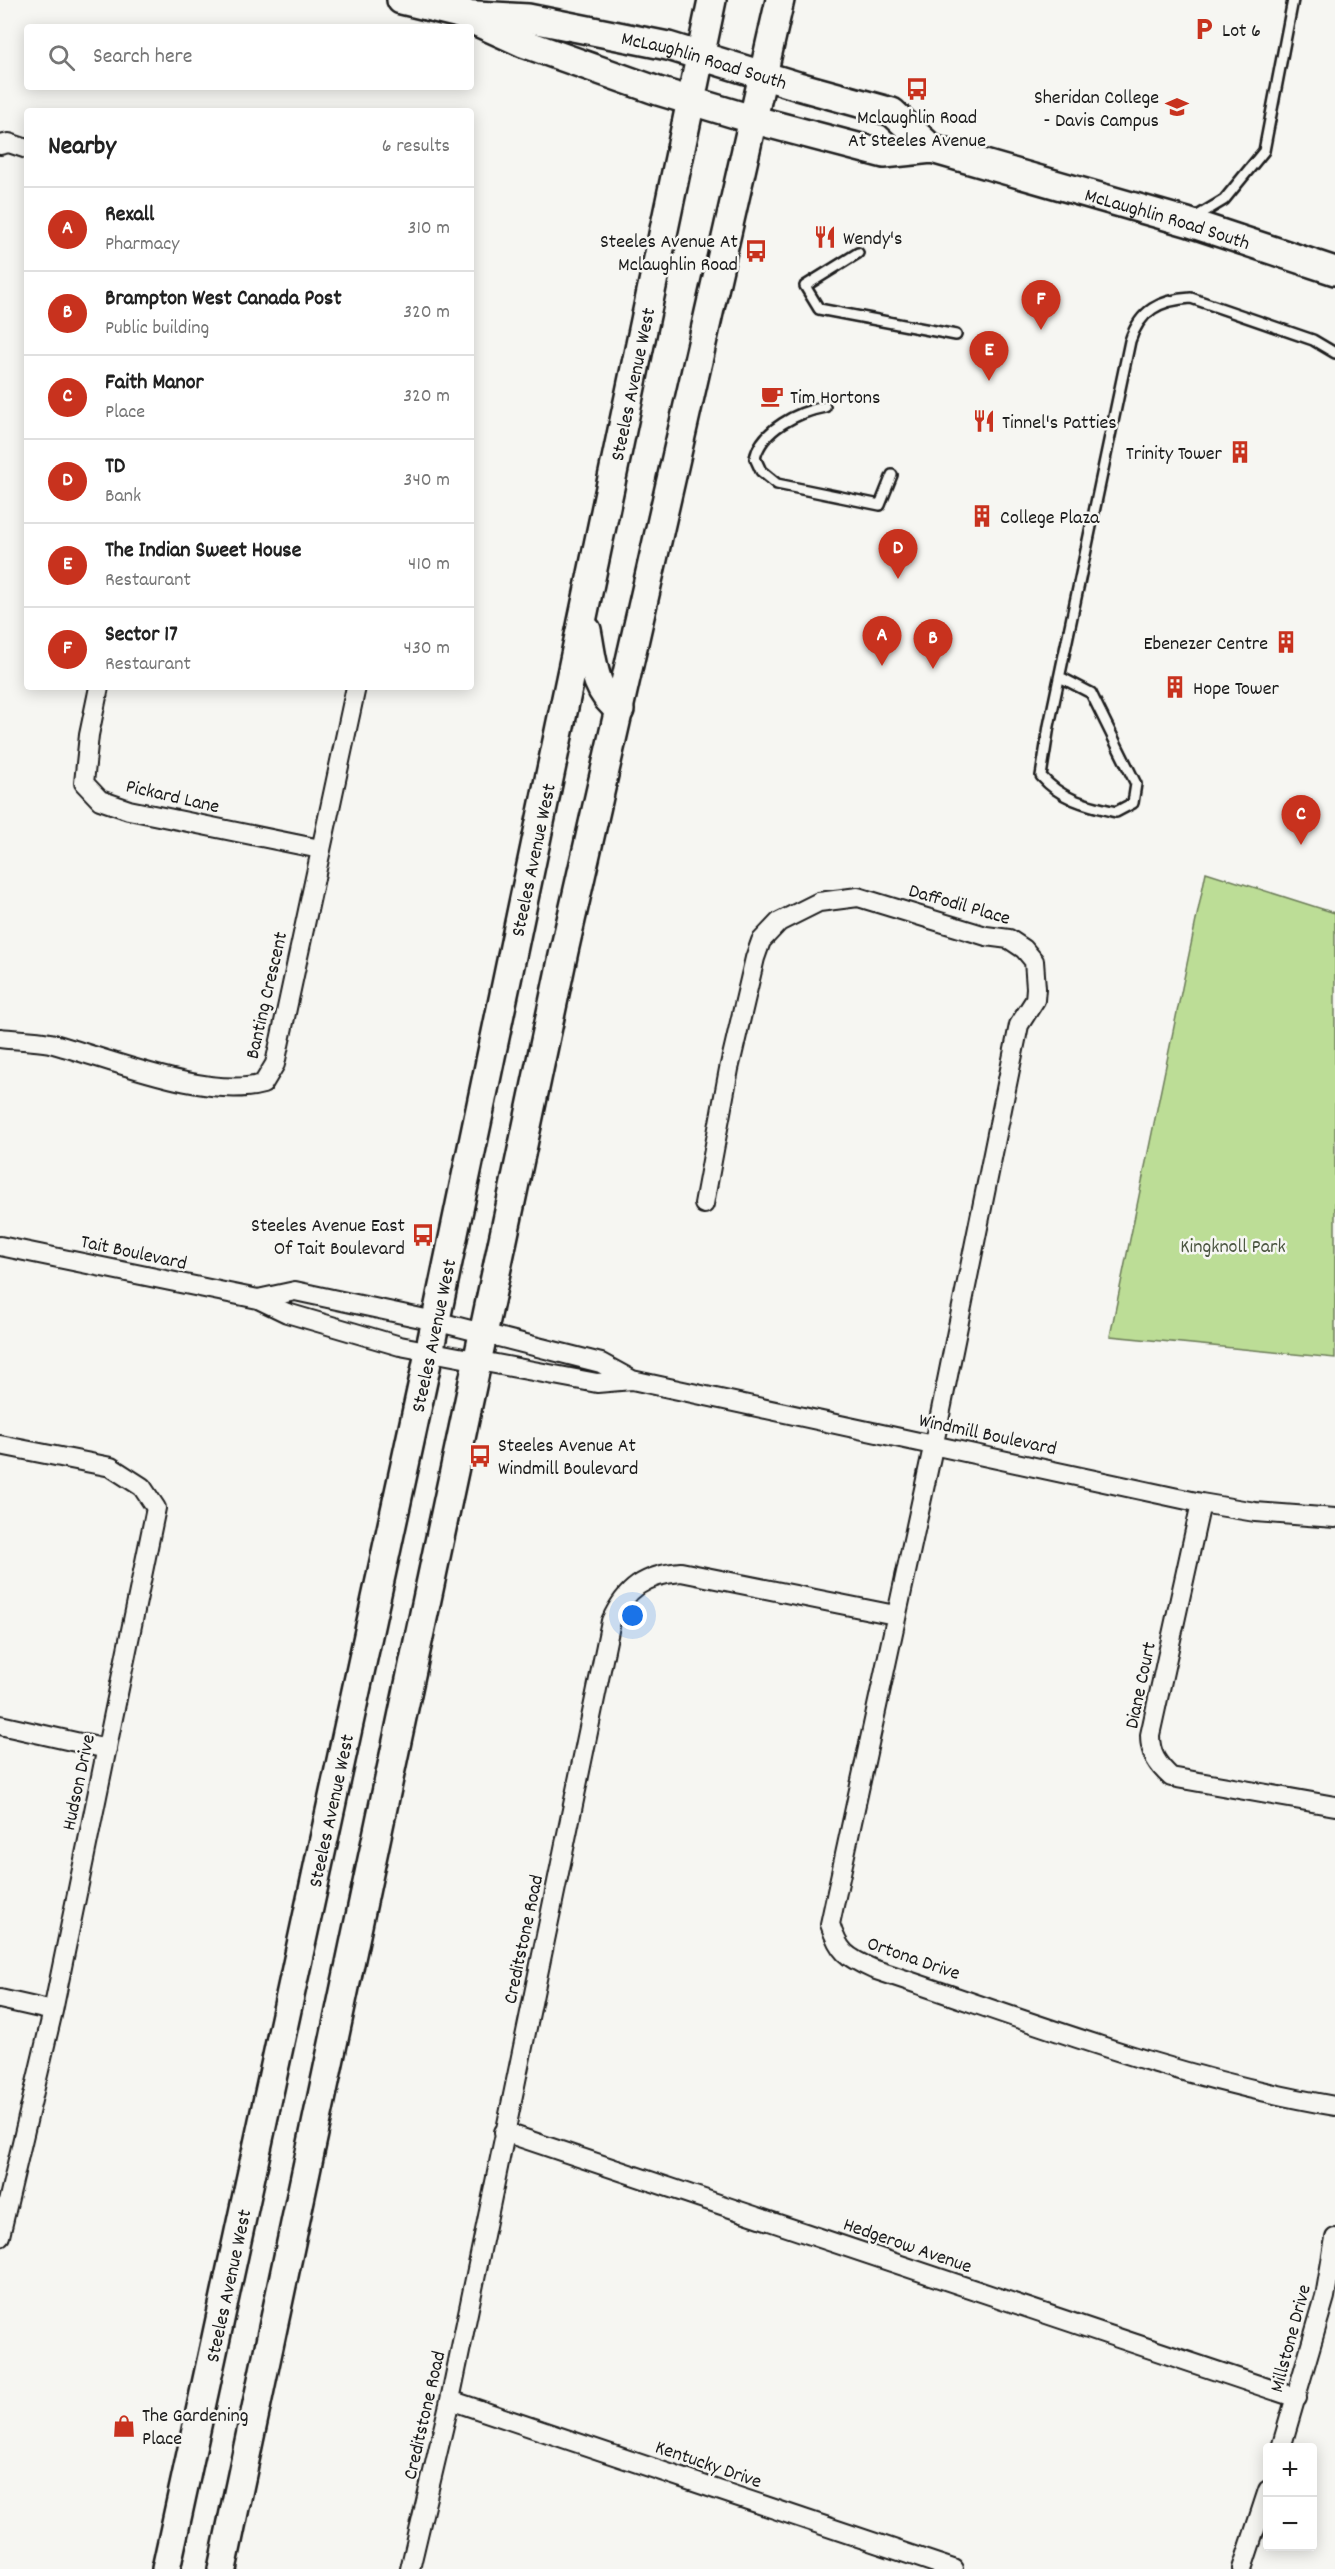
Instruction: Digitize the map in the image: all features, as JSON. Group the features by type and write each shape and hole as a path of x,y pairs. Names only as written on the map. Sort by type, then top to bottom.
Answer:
{"main road":[{"name":"McLaughlin Road South","path":"401,0 459,14 528,18 668,46 765,77 892,112 932,149"},
{"name":"Steeles Avenue West","path":"166,2569 429,1352 443,1322 712,0"},
{"path":"222,2569 564,951 765,77 780,0"},
{"name":"McLaughlin Road South","path":"459,14 523,43 691,101 755,120 884,154 932,149 1187,222 1335,271"},
{"path":"585,616 598,684 607,701 620,710"}],"street":[{"path":"0,145 9,143 24,148"},
{"name":"Pickard Lane","path":"98,690 89,735 84,783 100,800 129,810 320,849"},
{"name":"Banting Crescent","path":"0,1038 47,1043 193,1083 245,1089 263,1084 275,1064 355,690"},
{"name":"Daffodil Place","path":"704,1204 729,1069 755,958 761,941 779,922 819,902 858,897 986,936 1008,939 1024,949 1034,961 1035,1000 1019,1025 934,1444"},
{"name":"Tait Boulevard","path":"0,1246 258,1299 287,1313 398,1345"},
{"name":"Tait Boulevard","path":"258,1299 295,1292 443,1322"},
{"name":"Windmill Boulevard","path":"443,1322 601,1363 632,1380 1201,1503 1255,1512 1335,1518"},
{"name":"Windmill Boulevard","path":"398,1345 597,1383 632,1380"},
{"name":"Ortona Drive","path":"934,1444 895,1615 830,1924 836,1945 850,1959 873,1969 1179,2071 1243,2088 1335,2106"},
{"name":"Hudson Drive","path":"0,1445 111,1467 142,1486 156,1508 53,2011 0,2236"},
{"name":"Diane Court","path":"1201,1503 1150,1735 1150,1749 1158,1766 1171,1777 1335,1806"},
{"name":"Creditstone Road","path":"410,2569 450,2400 611,1621 620,1602 649,1578 681,1572 895,1615"},
{"path":"0,1725 106,1749"},
{"path":"0,1999 53,2011"},
{"name":"Hedgerow Avenue","path":"504,2132 1297,2398"},
{"name":"Millstone Drive","path":"1283,2443 1324,2297 1335,2238"},
{"name":"Kentucky Drive","path":"450,2400 953,2569"},
{"path":"1242,2569 1266,2497"}],"lane":[{"path":"1187,222 1224,200 1264,151 1293,0"},
{"path":"858,253 805,286 819,309 956,335"},
{"path":"1060,677 1091,693 1136,784 1133,803 1116,812 1075,802 1052,788 1041,776 1060,677 1130,341 1139,320 1154,305 1174,299 1191,298 1313,340 1335,354"},
{"path":"825,407 808,410 762,440 755,458 761,471 777,484 880,505 892,475"}],"green space":[{"name":"Kingknoll Park","path":"1206,872 1335,913 1335,1358 1110,1336"}],"place":[{"name":"Lot 6","path":"1204,29"},
{"name":"Mclaughlin Road At Steeles Avenue","path":"917,89"},
{"name":"Sheridan College - Davis Campus","path":"1177,107"},
{"name":"Wendy's","path":"825,237"},
{"name":"Steeles Avenue At Mclaughlin Road","path":"756,251"},
{"name":"Sector 17","path":"1041,330"},
{"name":"The Indian Sweet House","path":"989,381"},
{"name":"Tim Hortons","path":"772,396"},
{"name":"Tinnel's Patties","path":"984,421"},
{"name":"Trinity Tower","path":"1240,452"},
{"name":"College Plaza","path":"982,516"},
{"name":"TD","path":"898,579"},
{"name":"Ebenezer Centre","path":"1286,642"},
{"name":"Rexall","path":"882,666"},
{"name":"Brampton West Canada Post","path":"933,669"},
{"name":"Hope Tower","path":"1175,687"},
{"name":"Faith Manor","path":"1301,845"},
{"name":"Steeles Avenue East Of Tait Boulevard","path":"423,1235"},
{"name":"Steeles Avenue At Windmill Boulevard","path":"480,1456"},
{"name":"The Gardening Place","path":"124,2426"}]}
